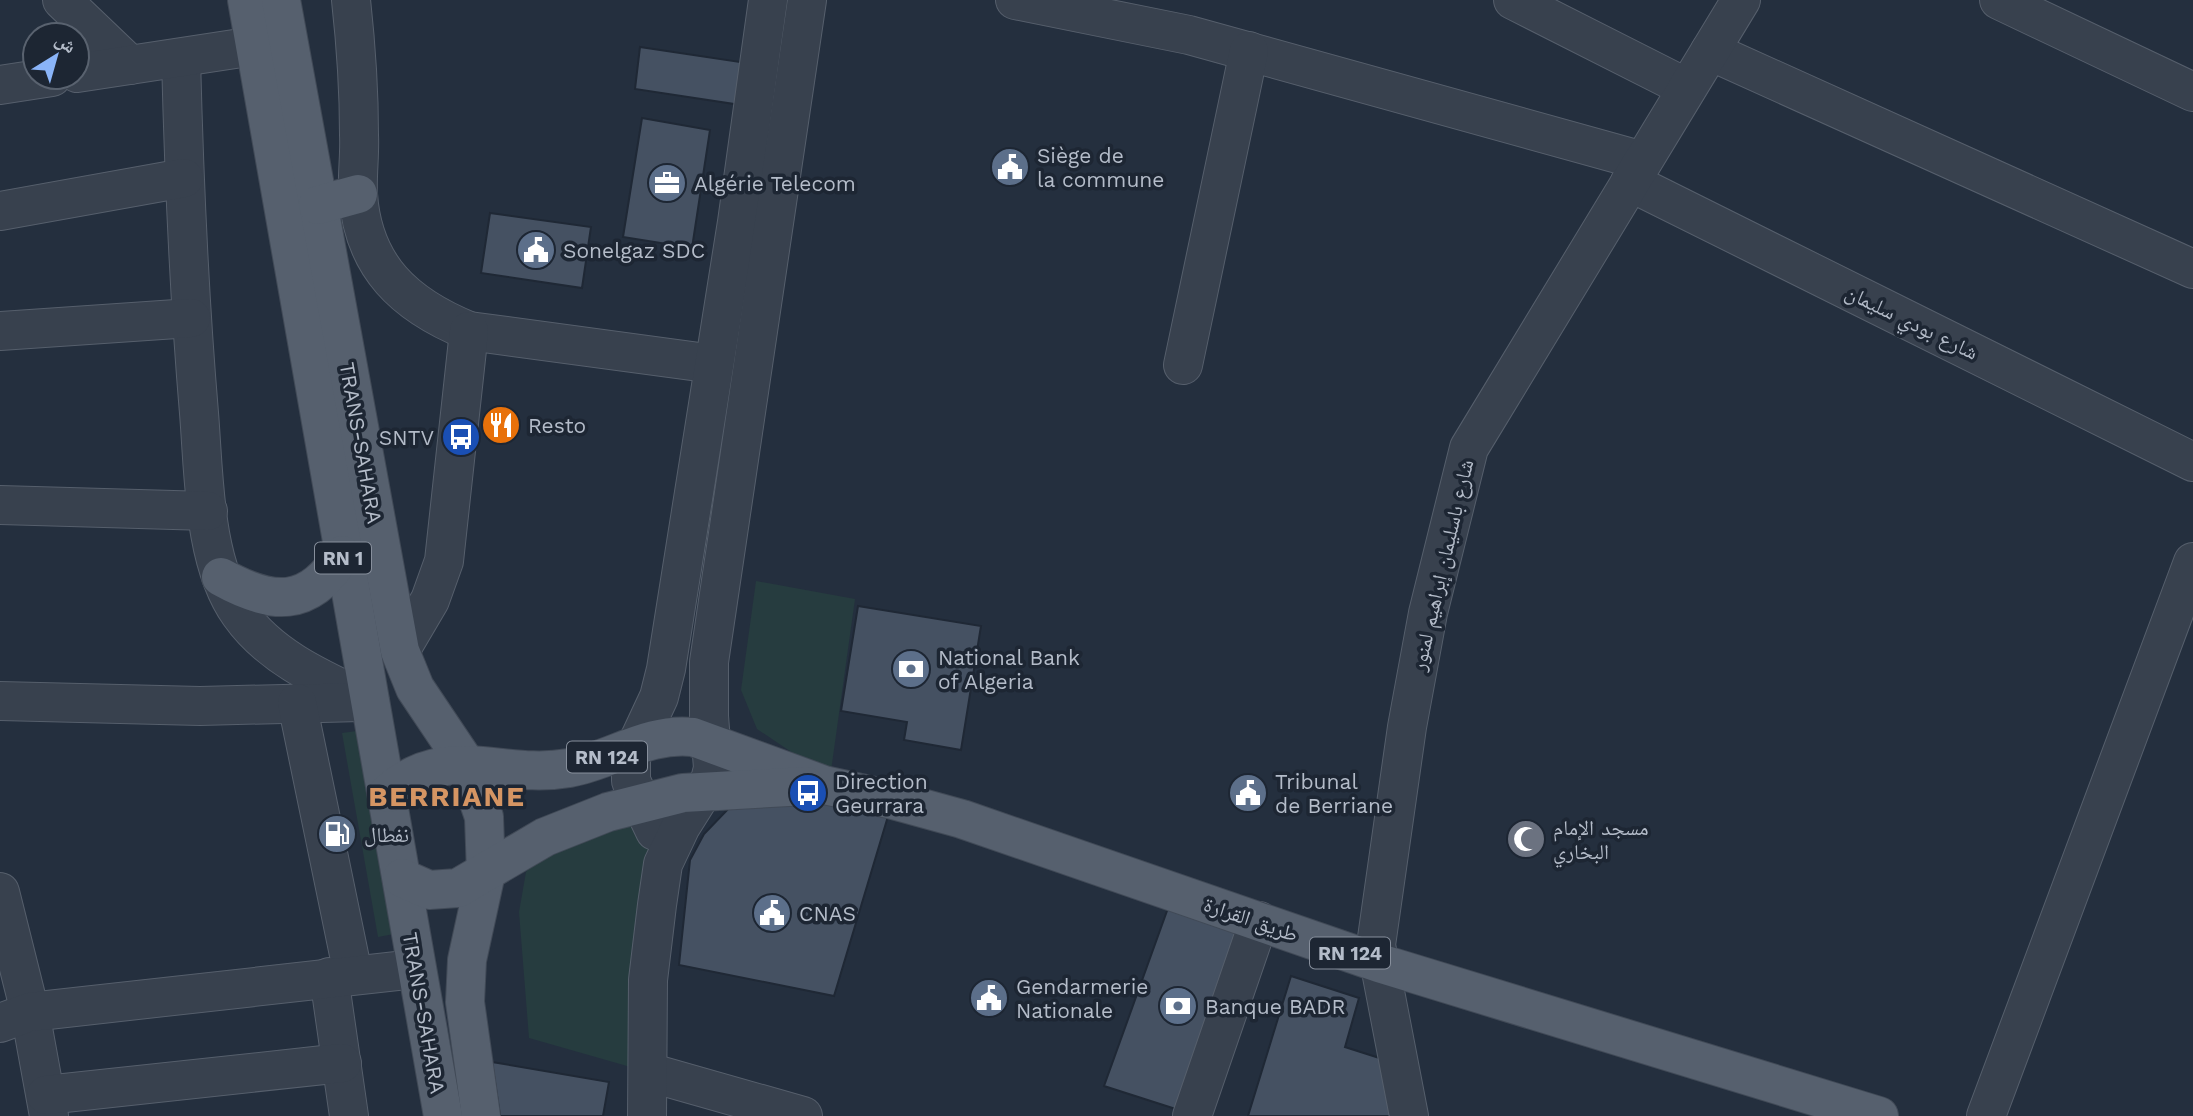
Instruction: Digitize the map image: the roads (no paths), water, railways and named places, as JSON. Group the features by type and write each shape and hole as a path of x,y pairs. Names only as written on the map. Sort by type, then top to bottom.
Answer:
{"main road":[{"name":"TRANS-SAHARA","path":"247,0 342,555 388,793 415,969 443,1116"},
{"name":"TRANS-SAHARA","path":"281,0 400,651 415,688 466,764 484,817 486,873 467,960 465,1002 481,1116"},
{"path":"318,205 358,194"},
{"path":"221,577 267,598 290,598 330,575 342,555"},
{"name":"RN 124","path":"388,793 401,781 432,767 466,764 500,770 558,769 602,759 653,737 673,734 712,744 824,785"},
{"name":"طريق القرارة","path":"824,785 950,816 1379,962 1879,1116"},
{"name":"RN 124","path":"402,878 414,886 443,891 458,888 534,843 576,823 641,803 704,790 824,785"}],"street":[{"path":"62,0 130,65"},
{"path":"351,0 359,94 358,194 364,231 379,265 403,295 434,317 469,331 714,364"},
{"path":"663,864 656,833 631,781 634,745 653,709 666,669 737,222 768,0"},
{"path":"646,1116 648,980 663,864 681,826 704,790 713,768 709,662 807,0"},
{"name":"شارع بودي سليمان","path":"1015,0 1121,10 1637,172 2193,462"},
{"path":"1513,0 1688,88"},
{"name":"شارع باسليمان إبراهيم لمنور","path":"1409,1116 1376,945 1407,727 1428,614 1469,447 1741,0"},
{"path":"1999,0 2193,92"},
{"path":"91,71 254,46"},
{"path":"1183,365 1249,51"},
{"path":"1710,51 2193,270"},
{"path":"181,58 191,318 208,511 221,577 239,613 263,640 291,662 370,702"},
{"path":"0,85 21,82"},
{"path":"0,211 184,178"},
{"path":"737,222 774,227"},
{"path":"0,331 191,318"},
{"path":"400,651 430,600 444,561 469,331"},
{"path":"701,453 739,459"},
{"path":"0,505 208,511"},
{"path":"1986,1116 2193,562"},
{"path":"0,701 200,706 370,702"},
{"path":"297,703 341,976 342,1063 349,1116"},
{"path":"0,892 15,1018 48,1105 342,1063"},
{"path":"1192,1116 1259,921"},
{"path":"15,1018 415,969"},
{"path":"648,1072 803,1116"}],"place":[{"name":"Siège de la commune","path":"1010,167"},
{"name":"Algérie Telecom","path":"667,183"},
{"name":"Sonelgaz SDC","path":"536,250"},
{"name":"Resto","path":"501,425"},
{"name":"SNTV","path":"461,437"},
{"name":"National Bank of Algeria","path":"911,669"},
{"name":"Direction Geurrara","path":"808,793"},
{"name":"Tribunal de Berriane","path":"1248,793"},
{"name":"نفطال","path":"337,834"},
{"name":"مسجد الإمام البخاري","path":"1526,839"},
{"name":"CNAS","path":"772,913"},
{"name":"Gendarmerie Nationale","path":"989,998"},
{"name":"Banque BADR","path":"1178,1006"}],"district":[{"name":"BERRIANE","path":"447,796"}]}
